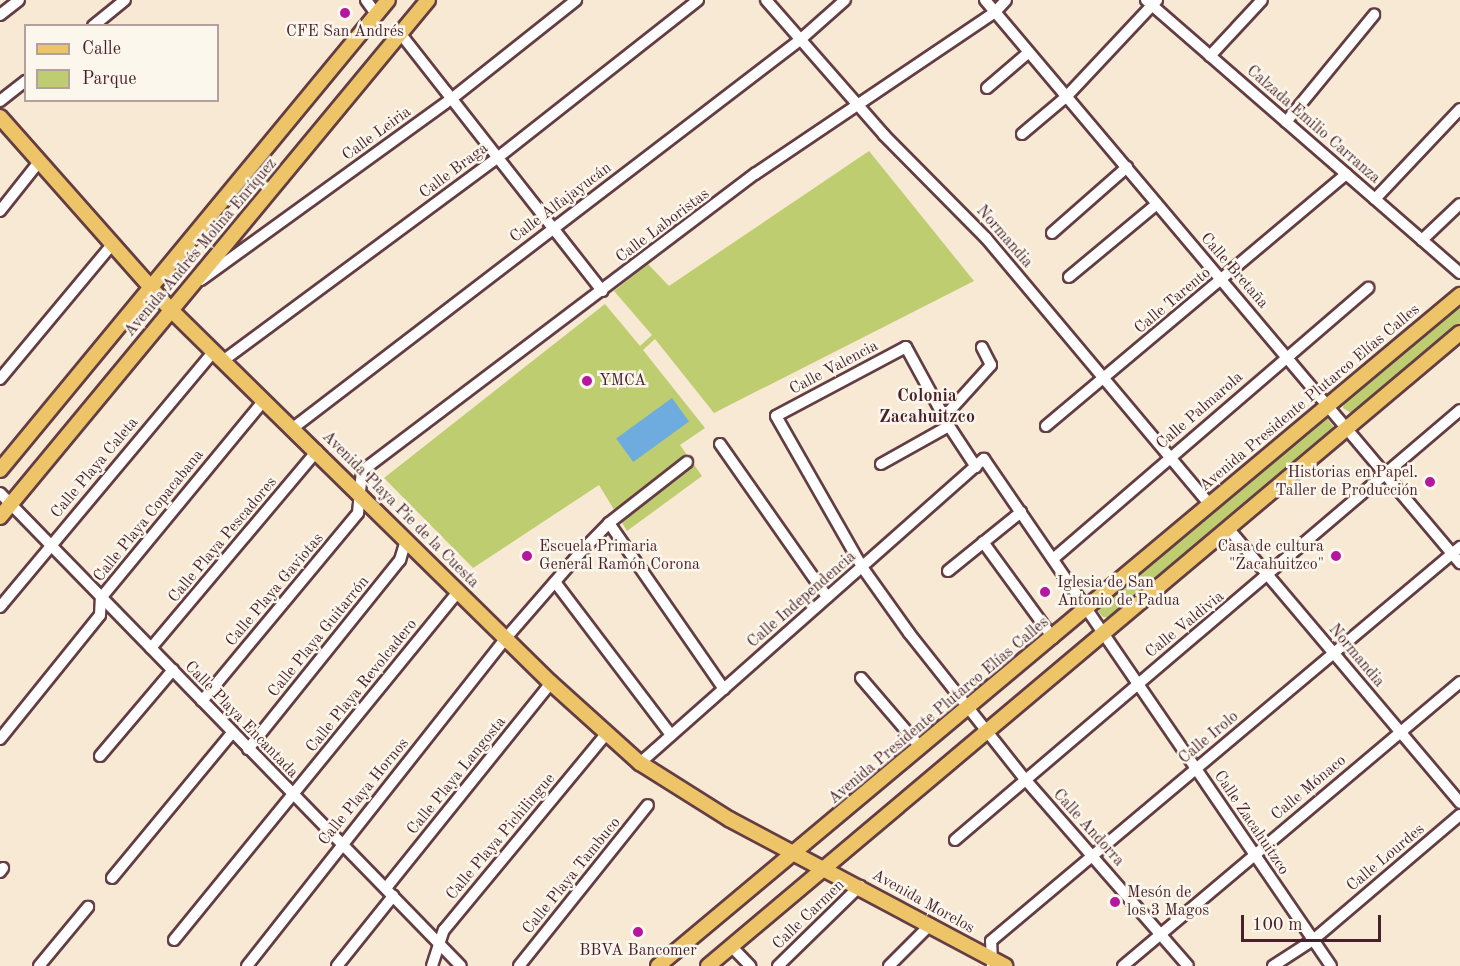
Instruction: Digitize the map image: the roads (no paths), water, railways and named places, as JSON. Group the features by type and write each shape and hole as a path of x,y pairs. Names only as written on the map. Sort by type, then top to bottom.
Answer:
{"main road":[{"name":"Avenida Andrés Molina Enríquez","path":"0,470 388,0"},
{"name":"Avenida Andrés Molina Enríquez","path":"0,517 428,0"},
{"name":"Avenida Playa Pie de la Cuesta","path":"0,117 111,246 171,310 459,590 551,683 606,734 640,763 729,819 825,867"},
{"name":"Avenida Presidente Plutarco Elías Calles","path":"658,966 1053,638 1209,504 1460,295"},
{"path":"708,966 1460,333"},
{"name":"Avenida Morelos","path":"825,867 931,924 992,962 1005,966"}],"street":[{"path":"0,15 20,0"},
{"path":"95,24 125,0"},
{"path":"366,0 376,14"},
{"name":"Calle Leiria","path":"191,287 450,100 576,0"},
{"name":"Calle Braga","path":"219,355 496,159 698,0"},
{"name":"Normandia","path":"766,0 857,106 986,238 1209,504"},
{"name":"Calle Alfajayucán","path":"293,428 800,40 845,0"},
{"name":"Calle Bretaña","path":"985,0 1386,474 1458,554"},
{"name":"Calle Laboristas","path":"360,493 362,471 755,174 995,12 1006,0"},
{"path":"1210,56 1262,0"},
{"path":"1022,134 1066,97 1152,2"},
{"name":"Calzada Emilio Carranza","path":"1152,2 1210,56 1460,273"},
{"path":"1286,122 1374,15"},
{"path":"400,33 496,159 602,291"},
{"path":"987,88 1029,52"},
{"path":"0,101 24,83"},
{"path":"1375,199 1460,109"},
{"path":"0,211 39,162"},
{"path":"1052,233 1127,167"},
{"name":"Calle Tarento","path":"1046,426 1346,174"},
{"path":"1070,277 1157,204"},
{"path":"1422,240 1460,204"},
{"path":"0,380 111,246"},
{"name":"Calle Palmarola","path":"1053,560 1368,288"},
{"name":"Calle Valencia","path":"776,416 906,347"},
{"name":"Calle Zacahuitzco","path":"906,347 946,421 1021,512 1331,966"},
{"path":"881,464 946,421 991,364 982,347"},
{"name":"Calle Playa Caleta","path":"0,607 49,546 219,355"},
{"name":"Calle Playa Copacabana","path":"0,739 100,615 101,598 264,400"},
{"name":"Calle Valdivia","path":"956,840 1024,778 1269,575 1460,410"},
{"name":"Calle Andorra","path":"776,416 862,567 1024,778 1188,966"},
{"path":"720,444 827,597"},
{"name":"Calle Playa Pescadores","path":"152,648 317,451"},
{"name":"Calle Playa Hornos","path":"247,966 506,638 609,523 687,462"},
{"name":"Calle Independencia","path":"640,763 980,463"},
{"name":"Calle Playa Encantada","path":"0,493 49,546 152,648 232,733 461,966"},
{"name":"Calle Playa Gaviotas","path":"202,701 358,513 360,493"},
{"path":"948,571 1021,512"},
{"path":"609,523 724,689"},
{"name":"Normandia","path":"1228,528 1460,802"},
{"name":"Calle Playa Guitarrón","path":"248,749 400,560 406,540"},
{"path":"983,542 1053,638"},
{"name":"Calle Irolo","path":"992,962 991,941 1334,653 1458,554"},
{"path":"555,582 671,735"},
{"name":"Calle Playa Revolcadero","path":"174,940 459,590"},
{"path":"100,756 173,670"},
{"path":"861,678 921,748"},
{"name":"Calle Mónaco","path":"1123,966 1253,854 1460,682"},
{"name":"Calle Playa Langosta","path":"337,966 390,892 551,683"},
{"path":"112,878 232,733"},
{"name":"Calle Playa Pichilingue","path":"432,966 444,930 606,734"},
{"name":"Calle Playa Tambuco","path":"519,966 648,805"},
{"name":"Calle Lourdes","path":"1273,966 1313,940 1460,815"},
{"name":"Calle Carmen","path":"778,966 860,886"},
{"path":"39,966 88,907"},
{"path":"889,966 931,924"},
{"path":"731,946 750,966"}],"water":[{"path":"672,398 689,421 633,462 616,439"}],"place":[{"name":"CFE San Andrés","path":"345,13"},
{"name":"YMCA","path":"587,381"},
{"name":"Historias en Papel. Taller de Producción","path":"1430,482"},
{"name":"Escuela Primaria General Ramón Corona","path":"527,556"},
{"name":"Casa de cultura \"Zacahuitzco\"","path":"1336,556"},
{"name":"Iglesia de San Antonio de Padua","path":"1045,592"},
{"name":"Mesón de los 3 Magos","path":"1115,902"},
{"name":"BBVA Bancomer","path":"638,932"}],"district":[{"name":"Colonia Zacahuitzco","path":"927,407"}]}
